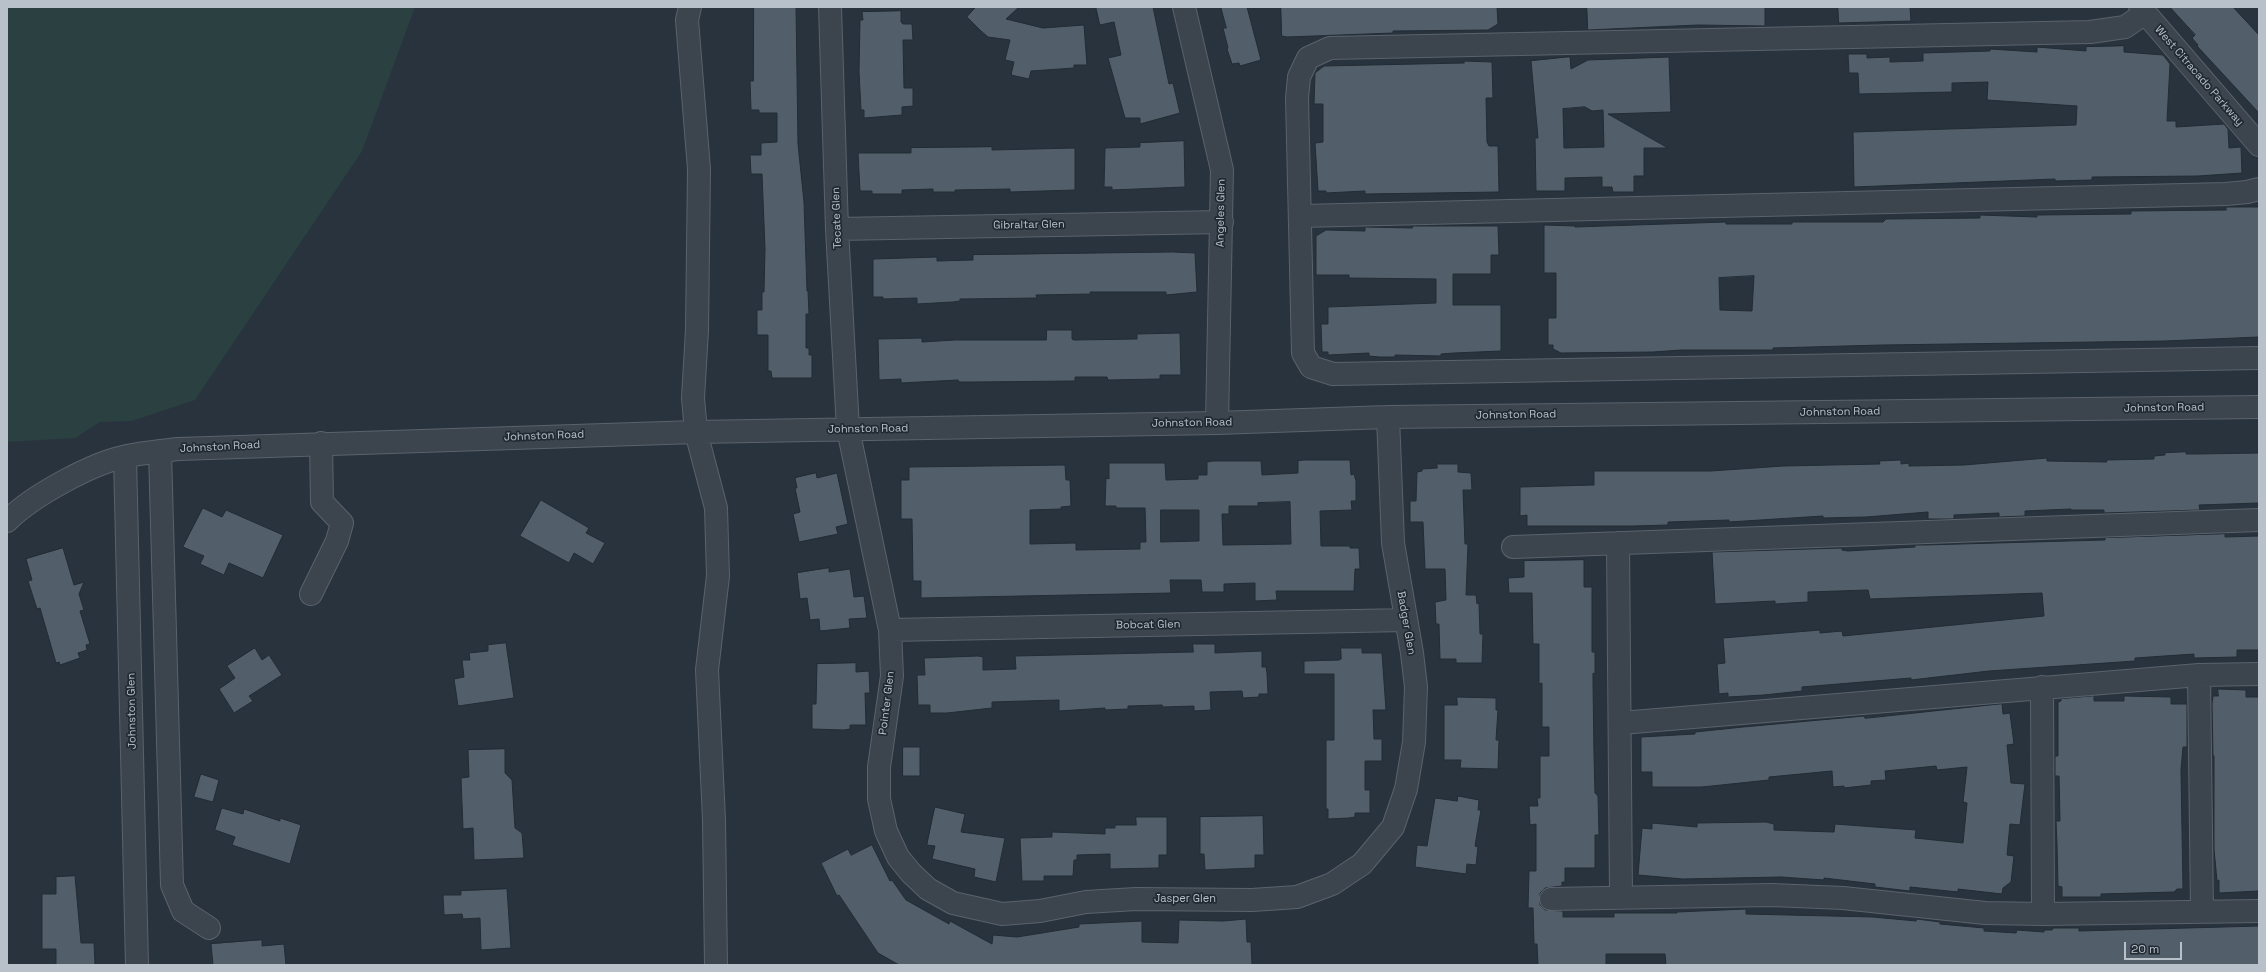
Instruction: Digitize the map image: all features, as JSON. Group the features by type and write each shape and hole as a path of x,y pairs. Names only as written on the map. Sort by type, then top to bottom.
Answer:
{"street":[{"path":"690,7 687,20 699,169 698,330 693,398 696,432 716,508 718,576 708,670 716,965"},
{"name":"Tecate Glen","path":"830,7 837,229 848,429"},
{"name":"Angeles Glen","path":"1184,7 1222,170 1217,423"},
{"path":"2142,10 2124,27 2090,32 1330,48 1308,58 1299,77 1297,98 1303,354 1311,367 1333,374 2259,358"},
{"name":"West Citracado Parkway","path":"2142,10 2259,145"},
{"path":"1300,216 2226,194 2259,189"},
{"name":"Gibraltar Glen","path":"837,229 1222,222"},
{"name":"Johnston Road","path":"7,521 20,507 91,468 125,457 178,449 321,443 696,432 1217,423 1388,417 2259,407"},
{"name":"Badger Glen","path":"1388,417 1393,543 1416,687 1414,742 1406,789 1393,827"},
{"name":"Pointer Glen","path":"848,429 890,630 892,676 878,767 879,799 886,831 898,857 911,873 928,889 953,903"},
{"path":"311,594 337,541 342,523 322,502 321,443"},
{"path":"160,452 172,885 184,911 209,928"},
{"name":"Johnston Glen","path":"125,457 137,965"},
{"path":"1513,547 2259,520"},
{"path":"1618,543 1621,723 1621,897"},
{"name":"Bobcat Glen","path":"890,630 1406,620"},
{"path":"1621,723 2042,687 2199,675 2259,674"},
{"path":"2199,675 2202,912"},
{"path":"2042,687 2043,914"},
{"name":"Jasper Glen","path":"953,903 1002,914 1040,911 1086,902 1136,899 1252,900 1297,897 1332,884 1362,864 1393,827"},
{"path":"1551,899 1772,894 1843,898 1984,913 2043,914 2259,910"}],"green space":[{"path":"7,7 415,7 362,151 195,400 132,421 100,422 75,438 7,442"}],"building":[{"path":"754,7 796,7 798,144 804,202 809,314 806,314 806,348 809,348 809,355 812,355 812,378 772,378 771,371 768,371 768,335 757,335 757,310 762,310 762,292 764,292 765,249 762,174 751,174 750,155 761,155 761,143 777,142 777,113 759,113 759,110 751,110 750,81 753,81"},
{"path":"976,7 1019,7 1006,19 1043,28 1084,25 1087,65 1074,65 1074,68 1031,71 1029,79 1011,75 1014,62 1005,60 1010,40 988,37 981,31 967,17"},
{"path":"1096,7 1153,7 1169,84 1173,83 1180,113 1140,124 1140,118 1125,118 1108,58 1121,55 1114,22 1100,25"},
{"path":"1221,7 1247,7 1261,60 1240,66 1239,63 1232,64 1227,49 1223,28 1226,28"},
{"path":"1281,7 1497,7 1498,24 1488,30 1393,31 1393,33 1287,37 1282,36"},
{"path":"1587,7 1765,7 1765,26 1698,25 1588,30"},
{"path":"1838,7 1910,7 1911,21 1839,23"},
{"path":"2170,7 2233,7 2259,35 2259,113 2197,46 2198,45 2192,38 2195,35"},
{"path":"901,11 901,22 903,24 912,24 913,40 903,40 904,88 913,88 913,106 902,107 902,115 864,118 864,110 861,110 859,72 860,20 863,20 862,12"},
{"path":"2124,46 2124,52 2163,55 2170,64 2167,121 2176,121 2176,127 2224,124 2228,129 2229,148 2241,147 2242,173 2198,176 2092,177 2092,180 2055,181 2055,179 1854,187 1853,132 2076,125 2077,106 1987,100 1988,82 1952,83 1952,92 1859,94 1858,73 1849,73 1848,54 1867,54 1867,58 1890,57 1890,62 1923,61 1923,53 1990,51 1990,49 2037,52 2037,47 2086,51 2086,47"},
{"path":"1570,57 1571,69 1588,60 1669,57 1671,112 1608,114 1668,148 1644,148 1644,176 1634,176 1634,192 1613,192 1612,187 1602,187 1602,177 1565,178 1565,191 1536,191 1535,138 1538,138 1531,61","holes":["1585,107 1592,111 1603,110 1604,147 1564,148 1563,109"]},
{"path":"1464,61 1492,62 1493,98 1486,98 1487,142 1489,146 1498,146 1499,192 1365,194 1365,191 1326,193 1326,191 1318,191 1315,143 1323,142 1323,104 1314,104 1315,73 1324,66 1464,63"},
{"path":"1184,141 1185,187 1112,190 1112,187 1104,187 1105,148 1140,147 1140,143"},
{"path":"992,147 992,150 1075,148 1075,190 1010,192 1010,189 933,192 933,189 902,190 902,194 872,194 872,191 860,191 858,153 911,153 911,148"},
{"path":"2226,207 2259,207 2259,337 2165,341 1882,345 1773,348 1773,350 1681,350 1653,352 1561,353 1553,349 1553,345 1548,345 1548,318 1556,318 1556,273 1544,273 1544,225 1575,227 1726,222 1726,224 1792,224 1792,222 1883,222 1886,219 1980,218 1980,215 2037,217 2037,215 2131,214 2131,211 2226,210","holes":["1754,276 1752,311 1720,310 1719,278"]},
{"path":"1413,226 1498,226 1499,255 1491,255 1491,274 1453,274 1453,305 1501,305 1501,351 1441,354 1441,356 1395,355 1395,357 1369,356 1369,353 1328,355 1328,352 1322,352 1321,324 1328,324 1328,307 1436,303 1436,279 1349,278 1349,275 1316,275 1316,236 1326,230 1365,231 1365,227 1412,228"},
{"path":"1195,253 1197,292 1166,295 1166,292 1090,292 1091,294 1036,295 1037,298 960,299 960,301 953,302 917,304 917,298 883,299 883,297 873,297 873,259 937,257 937,261 973,260 973,255"},
{"path":"1047,330 1072,330 1072,339 1074,340 1137,339 1137,334 1180,333 1181,375 1160,375 1160,379 1108,380 1107,377 1075,377 1075,381 959,382 958,380 901,383 901,379 879,380 878,339 922,338 922,342 955,340 1046,340"},
{"path":"2186,452 2186,454 2259,453 2259,503 2199,505 2200,510 2104,513 2104,510 2071,509 2025,511 2025,516 1999,517 1999,513 1954,515 1954,519 1928,519 1928,512 1866,517 1823,518 1823,516 1729,522 1729,520 1668,522 1668,525 1634,526 1527,526 1527,515 1520,516 1520,487 1594,485 1594,471 1711,471 1783,466 1880,464 1879,461 1901,460 1901,464 1909,463 1909,466 1964,465 2047,458 2047,461 2107,462 2106,460 2154,459 2154,456 2165,455 2165,453"},
{"path":"1350,460 1351,475 1354,474 1356,481 1356,501 1351,501 1352,510 1320,511 1321,546 1350,546 1350,548 1359,548 1360,569 1355,569 1354,591 1276,591 1277,600 1255,601 1255,583 1224,584 1224,592 1202,592 1201,580 1170,580 1171,593 921,598 921,581 913,581 912,519 901,519 901,480 909,480 909,467 1065,465 1066,480 1070,480 1071,506 1061,507 1061,509 1030,510 1030,544 1076,543 1076,550 1140,549 1140,542 1146,542 1145,508 1116,508 1116,506 1105,506 1106,478 1109,479 1109,463 1165,463 1166,480 1198,479 1198,475 1207,475 1207,462 1213,461 1261,461 1262,475 1298,473 1298,461","holes":["1290,502 1291,544 1223,545 1222,514 1229,514 1229,506 1258,506 1258,503","1161,510 1199,510 1199,541 1161,542"]},
{"path":"1437,464 1458,464 1458,472 1471,473 1472,490 1463,490 1465,544 1468,544 1466,595 1476,595 1477,604 1479,603 1480,634 1483,634 1482,663 1456,663 1456,659 1440,659 1439,624 1436,624 1435,602 1446,600 1445,569 1425,569 1423,522 1410,522 1410,501 1416,501 1417,472 1422,471 1422,469 1437,468"},
{"path":"816,473 817,478 837,473 848,524 836,527 838,534 799,542 793,514 800,512 795,488 797,488 795,478"},
{"path":"541,500 589,528 586,533 605,543 593,564 574,553 569,563 520,536"},
{"path":"203,508 222,517 226,510 283,535 263,578 229,563 224,575 200,564 204,556 183,547"},
{"path":"2225,534 2225,537 2259,536 2259,650 2237,650 2237,657 2194,658 2194,654 2135,658 2135,661 1989,671 1911,680 1911,678 1802,687 1802,691 1764,695 1728,697 1728,693 1719,694 1717,664 1725,663 1723,638 1820,630 1820,633 1842,631 1843,636 2044,616 2042,593 1870,599 1868,590 1808,592 1808,602 1775,604 1775,601 1715,604 1712,552 1842,548 1842,550 1848,551 1915,547 1915,545 2105,540 2105,538"},
{"path":"63,548 74,585 84,582 79,594 84,610 80,611 90,644 86,645 87,650 78,653 80,658 60,665 59,662 56,663 40,608 37,609 28,581 32,580 26,559"},
{"path":"1584,560 1584,587 1592,587 1592,652 1595,652 1595,674 1593,673 1593,682 1595,793 1598,796 1599,835 1595,835 1595,868 1565,868 1565,882 1562,882 1562,886 1545,888 1540,893 1540,905 1545,910 1563,911 1563,917 1614,917 1614,913 1677,913 1746,909 1746,914 1873,917 1916,921 1917,919 1940,922 1940,924 1984,928 1984,931 2016,933 2017,930 2044,932 2044,930 2052,930 2053,928 2079,928 2079,931 2259,926 2259,965 1666,965 1665,954 1606,954 1606,965 1538,965 1537,944 1534,944 1533,908 1528,908 1529,871 1536,871 1536,824 1530,825 1529,806 1538,806 1537,798 1540,798 1540,756 1549,756 1549,727 1542,727 1542,683 1539,684 1539,644 1533,644 1532,593 1509,593 1508,578 1524,577 1524,561"},
{"path":"829,568 829,572 850,569 854,597 864,596 867,618 849,619 850,628 820,631 819,619 810,620 807,598 800,599 797,573"},
{"path":"506,643 514,698 458,706 454,679 464,677 462,660 470,660 469,653 488,651 488,645"},
{"path":"1193,644 1215,644 1215,653 1262,651 1262,667 1266,667 1268,694 1259,694 1259,697 1243,698 1242,691 1210,692 1211,710 1194,711 1194,706 1163,707 1162,705 1128,706 1128,709 1105,710 1105,708 1059,711 1059,700 992,702 992,708 947,713 930,713 930,705 918,705 917,675 925,675 924,658 978,656 983,657 983,670 1016,669 1015,656 1193,652"},
{"path":"255,648 262,660 269,655 282,675 249,696 253,701 234,713 219,689 235,678 227,666"},
{"path":"1341,648 1362,648 1362,653 1382,653 1386,710 1373,710 1374,739 1382,739 1382,761 1365,761 1365,790 1370,790 1370,813 1355,813 1355,817 1328,819 1328,809 1326,809 1326,740 1334,740 1334,674 1304,674 1304,661 1339,660 1341,659"},
{"path":"856,663 856,672 869,671 870,693 865,693 866,725 850,725 850,729 844,730 812,729 812,704 816,704 817,664"},
{"path":"2218,689 2246,690 2246,697 2259,697 2259,891 2219,893 2219,880 2217,881 2214,849 2214,756 2212,704 2213,696 2218,696"},
{"path":"2094,696 2094,701 2124,701 2124,696 2171,697 2171,704 2187,704 2187,747 2183,747 2181,770 2183,889 2177,889 2174,892 2101,894 2101,897 2062,897 2062,887 2058,886 2056,821 2060,821 2059,776 2055,776 2055,756 2058,756 2058,702 2061,701 2061,699"},
{"path":"1457,697 1496,698 1496,710 1498,710 1496,740 1499,740 1498,769 1460,768 1461,760 1444,760 1444,705 1457,705"},
{"path":"2002,704 2003,714 2010,713 2014,744 2007,745 2011,783 2025,784 2020,825 2010,824 2007,855 2014,856 2011,882 2003,888 2002,894 1958,889 1958,892 1910,887 1910,891 1875,887 1875,884 1824,878 1824,880 1781,877 1683,879 1638,875 1642,828 1652,829 1652,823 1697,827 1697,823 1766,822 1774,824 1774,830 1834,832 1835,824 1916,830 1915,838 1963,843 1967,803 1963,802 1967,767 1937,770 1936,766 1885,771 1886,780 1871,781 1871,785 1844,788 1844,786 1833,787 1832,771 1769,777 1769,780 1702,787 1652,787 1652,772 1641,772 1641,737 1695,734 1695,732 1743,727 1864,716 1865,718"},
{"path":"903,747 920,747 920,776 903,776"},
{"path":"505,749 505,773 512,780 515,828 522,833 524,858 474,860 473,828 463,829 461,778 469,777 468,750"},
{"path":"201,774 219,780 213,802 194,797"},
{"path":"1458,796 1479,800 1478,810 1481,810 1475,846 1478,847 1476,865 1467,864 1466,874 1415,867 1417,845 1427,846 1435,798 1457,801"},
{"path":"935,807 965,814 961,832 1005,838 996,882 974,877 975,869 932,859 935,846 927,845"},
{"path":"222,808 243,814 244,809 280,821 280,818 301,825 290,864 232,845 235,837 215,830"},
{"path":"1263,816 1264,855 1255,855 1255,868 1205,870 1204,854 1200,854 1200,817"},
{"path":"1136,817 1167,817 1167,855 1159,855 1159,868 1110,869 1110,854 1077,855 1077,860 1074,860 1073,876 1044,876 1044,881 1022,881 1020,838 1052,837 1052,832 1105,834 1105,828 1115,828 1115,825 1136,825"},
{"path":"872,845 890,881 892,880 906,900 949,924 950,921 992,944 993,935 1017,937 1079,927 1079,924 1142,921 1142,942 1178,943 1179,920 1223,921 1246,919 1247,942 1251,942 1252,965 899,965 878,953 839,895 837,896 821,863 848,849 851,855"},
{"path":"75,876 81,943 94,943 95,965 56,965 56,949 42,949 42,894 56,894 56,877"},
{"path":"507,889 511,948 481,950 480,918 463,919 462,914 444,915 443,895 461,895 461,891"},
{"path":"262,940 262,946 284,944 286,965 213,965 211,944"}]}
